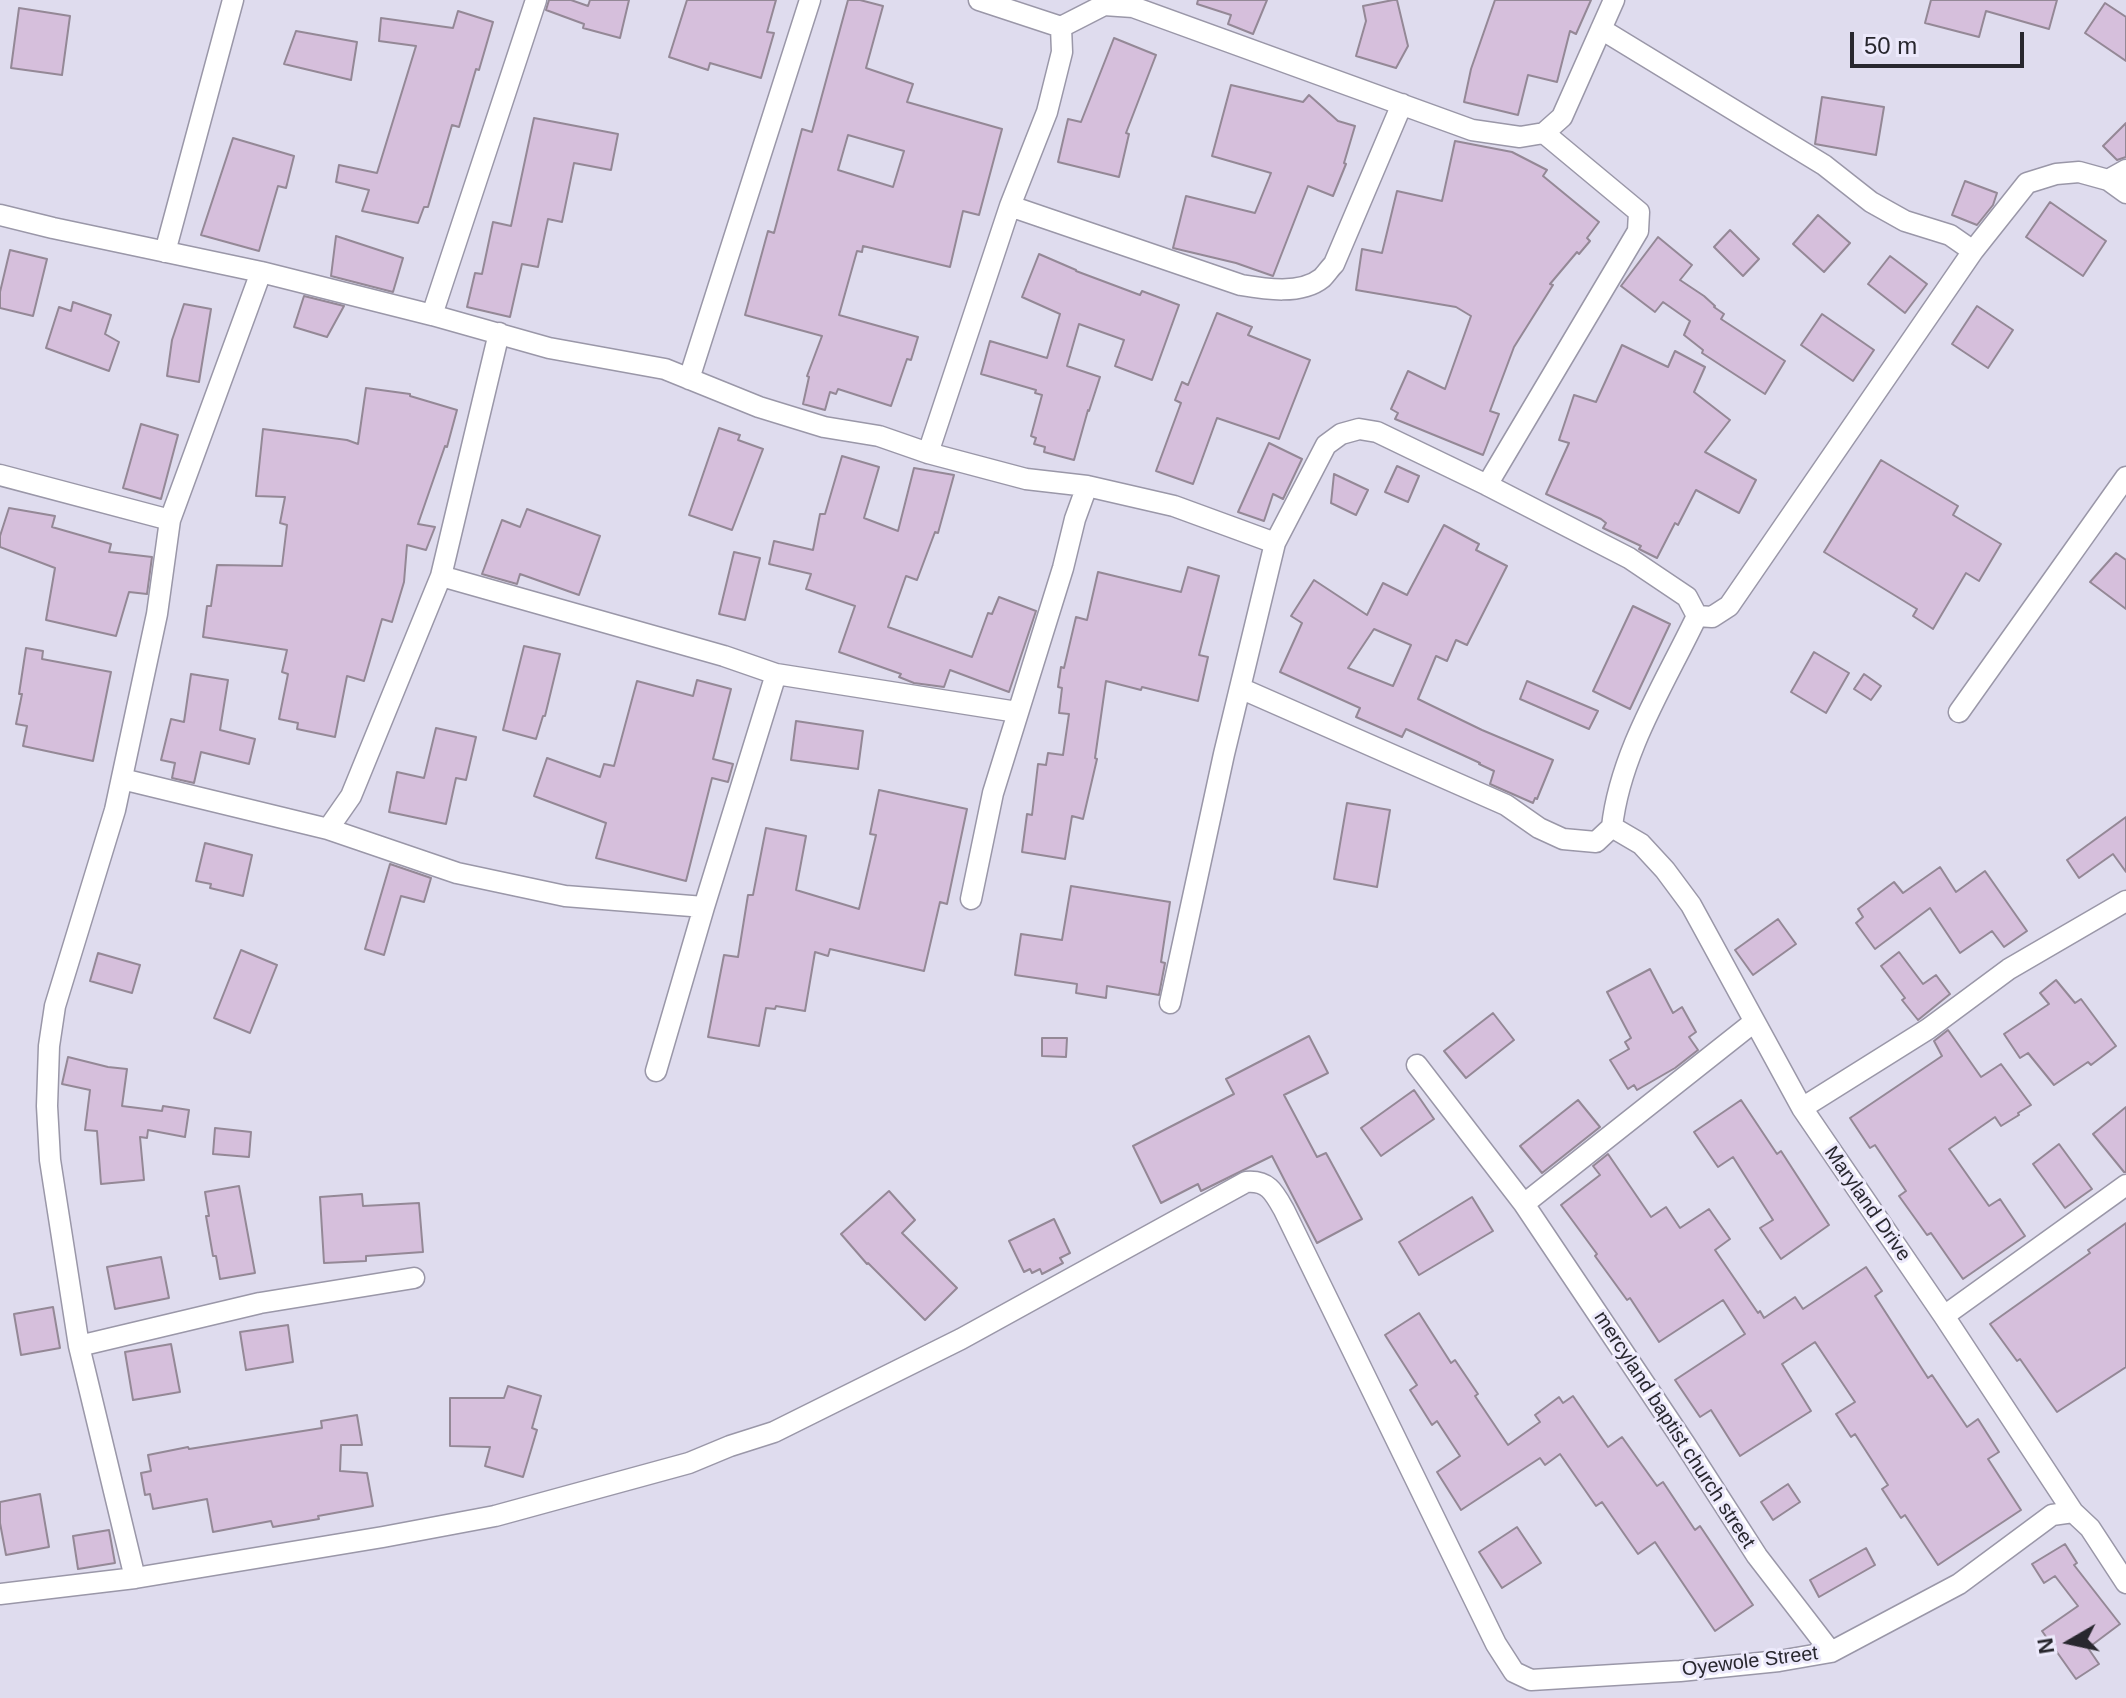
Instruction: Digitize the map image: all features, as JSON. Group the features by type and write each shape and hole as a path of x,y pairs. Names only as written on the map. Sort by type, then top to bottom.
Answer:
{"street":[{"path":"165,252 233,0"},
{"path":"432,315 536,0"},
{"path":"689,379 810,0"},
{"path":"979,0 1061,27 1104,5 1133,7 1472,130 1520,137 1544,133 1562,117 1614,0"},
{"path":"928,453 1010,206 1047,112 1062,52 1061,27"},
{"path":"1601,29 1824,165 1871,202 1905,221 1950,235 1973,251"},
{"path":"1010,206 1241,285 1267,290 1294,289 1320,280 1334,264 1402,104"},
{"path":"1487,485 1638,231 1639,212 1544,133"},
{"path":"1697,616 1712,617 1729,606 1973,251 2027,183 2056,174 2117,175 2126,193"},
{"path":"0,215 261,272 549,348 665,369 759,407 824,427 879,436 928,453 1026,479 1087,486 1174,506 1275,543"},
{"path":"0,1594 135,1578 79,1346 50,1160 47,1106 49,1046 55,1006 115,810 157,614 170,520 261,272"},
{"path":"328,829 351,796 441,576 499,333"},
{"path":"1170,1003 1275,543 1326,445 1341,434 1359,429 1377,432 1629,558 1687,597 1697,616"},
{"path":"0,475 170,520"},
{"path":"1959,712 2126,477"},
{"path":"971,899 993,793 1087,486"},
{"path":"441,576 724,656 776,674 1017,712"},
{"path":"1240,688 1506,805 1539,828 1563,839 1596,842 1612,827 1615,804 1631,752 1697,616"},
{"path":"656,1071 776,674"},
{"path":"122,779 328,829 457,873 565,896 704,907"},
{"name":"Maryland Drive","path":"1612,827 1641,844 1691,905 1802,1108 2073,1512 2090,1528 2126,1583"},
{"path":"1802,1108 1928,1029 2009,969 2126,901"},
{"path":"1524,1204 1754,1022"},
{"name":"mercyland baptist church street","path":"1417,1065 1524,1204 1757,1556 1831,1652"},
{"name":"Oyewole Street","path":"135,1578 495,1516 689,1463 774,1432 961,1339 1246,1182 1257,1181 1271,1187 1284,1210 1496,1644 1514,1672 1531,1680 1680,1671 1779,1661 1831,1652 1959,1584 2052,1515 2073,1512"},
{"path":"1944,1316 2126,1185"},
{"path":"79,1346 260,1303 414,1278"}],"building":[{"path":"549,0 571,0 588,6 590,0 629,0 620,38 583,28 584,24 546,10"},
{"path":"687,0 776,0 767,32 774,33 761,78 710,63 708,70 669,57"},
{"path":"848,0 883,6 866,68 913,84 907,102 1002,129 979,215 963,211 950,267 863,246 862,252 857,251 839,315 918,337 891,406 838,389 836,394 830,392 825,410 803,404 807,376 822,336 745,315 768,231 774,233 802,129 812,132","holes":["848,135 904,151 893,187 838,170"]},
{"path":"1198,0 1267,0 1253,34 1228,24 1231,15 1197,4"},
{"path":"1397,0 1408,46 1396,68 1356,56 1366,21 1363,6"},
{"path":"1495,0 1591,0 1576,34 1570,31 1557,82 1528,75 1518,115 1464,102 1471,69"},
{"path":"1931,0 2057,0 2049,29 1986,11 1979,37 1925,23"},
{"path":"2105,3 2126,17 2126,61 2085,33"},
{"path":"19,8 70,16 62,75 11,68"},
{"path":"458,11 493,22 459,127 452,125 428,207 424,207 418,223 362,211 369,190 336,182 339,165 377,173 416,46 379,41 381,18 453,28"},
{"path":"296,31 357,42 351,80 284,64"},
{"path":"1114,38 1156,55 1126,133 1129,134 1119,177 1058,162 1068,119 1081,122"},
{"path":"1231,85 1303,102 1309,95 1338,121 1355,126 1346,164 1333,196 1308,186 1273,276 1236,263 1173,248 1186,196 1255,213 1271,173 1212,156"},
{"path":"1822,97 1884,107 1876,155 1815,144"},
{"path":"534,118 618,134 611,170 574,163 562,222 548,219 538,267 522,264 510,317 467,307 475,273 482,274 493,222 511,226"},
{"path":"2126,123 2126,157 2117,160 2103,146"},
{"path":"233,138 294,156 286,188 278,186 259,251 201,235"},
{"path":"1455,141 1512,152 1547,170 1543,176 1599,222 1587,238 1590,241 1550,284 1553,285 1514,347 1490,411 1499,414 1483,455 1395,419 1398,413 1391,409 1408,371 1445,389 1471,316 1456,307 1356,290 1362,249 1382,253 1397,191 1442,201"},
{"path":"1965,181 1997,193 1993,205 1977,225 1952,215"},
{"path":"2050,202 2106,241 2083,276 2026,237"},
{"path":"1818,215 1850,243 1824,272 1793,244"},
{"path":"1730,230 1759,259 1743,276 1714,247"},
{"path":"336,236 403,258 393,292 331,276"},
{"path":"1658,237 1692,265 1680,280 1724,314 1721,319 1785,361 1765,394 1702,353 1703,350 1684,335 1690,321 1663,302 1655,312 1621,286"},
{"path":"10,250 47,259 33,316 0,308 0,292"},
{"path":"1039,254 1140,295 1142,291 1179,305 1152,380 1115,366 1124,340 1079,324 1067,366 1100,377 1074,460 1044,452 1045,447 1034,444 1036,438 1031,436 1042,395 1035,393 1036,390 981,374 990,341 1047,358 1060,314 1022,297"},
{"path":"1890,256 1927,284 1905,313 1868,284"},
{"path":"304,296 344,306 327,337 294,327"},
{"path":"73,302 111,315 105,334 119,342 109,371 46,348 59,307 71,311"},
{"path":"184,304 211,309 199,382 167,376 172,340"},
{"path":"1977,306 2013,330 1988,368 1952,344"},
{"path":"1217,313 1252,327 1248,335 1310,360 1279,439 1217,418 1193,484 1156,471 1181,403 1175,400 1182,382 1188,385"},
{"path":"1822,314 1874,350 1853,381 1801,345"},
{"path":"1622,345 1668,367 1675,351 1705,367 1694,392 1730,420 1705,452 1756,480 1739,513 1696,490 1657,558 1639,549 1641,546 1603,528 1606,523 1601,519 1546,494 1569,443 1559,440 1574,395 1596,402"},
{"path":"366,388 410,394 457,410 447,447 418,524 435,527 426,550 407,545 404,582 392,622 382,619 364,681 347,676 335,737 297,729 298,723 279,719 288,674 282,672 287,650 203,637 217,565 282,566 287,525 280,523 285,497 256,496 263,429 358,444"},
{"path":"141,424 178,435 161,499 123,488"},
{"path":"719,428 740,435 738,440 763,449 732,530 689,515"},
{"path":"1269,443 1302,459 1283,499 1273,494 1264,521 1238,512"},
{"path":"842,456 879,467 864,518 898,531 914,468 954,475 938,533 935,532 917,580 906,576 888,627 972,657 988,613 992,614 999,597 1036,611 1009,692 950,670 944,687 914,683 899,677 901,674 839,652 855,606 806,589 811,574 769,564 774,541 813,550 820,514 825,514"},
{"path":"1881,460 1958,506 1953,515 2001,544 1979,581 1966,573 1933,629 1913,616 1917,609 1824,552"},
{"path":"1397,466 1419,476 1408,502 1385,492"},
{"path":"1334,474 1368,490 1356,515 1331,503"},
{"path":"9,508 55,516 52,527 111,544 109,552 152,557 147,594 129,592 116,636 46,620 55,568 0,547 0,536"},
{"path":"527,509 600,536 579,595 520,574 517,584 482,574 502,520 520,527"},
{"path":"1444,525 1479,544 1476,550 1507,566 1467,645 1456,640 1447,661 1436,656 1418,699 1553,760 1533,803 1490,784 1494,771 1480,763 1406,729 1402,737 1356,717 1360,708 1280,672 1302,623 1291,616 1314,580 1367,615 1383,583 1407,595","holes":["1374,629 1411,645 1393,686 1348,668"]},
{"path":"734,552 760,558 745,620 719,614"},
{"path":"2116,553 2126,560 2126,609 2090,582"},
{"path":"1188,567 1219,576 1199,655 1208,657 1198,701 1106,681 1097,759 1083,819 1072,816 1065,859 1022,852 1027,814 1032,815 1038,764 1046,765 1048,753 1063,755 1069,714 1059,713 1061,667 1064,668 1076,617 1087,620 1098,572 1181,592"},
{"path":"1633,606 1670,624 1630,709 1593,691"},
{"path":"524,646 560,654 545,716 536,739 503,730"},
{"path":"26,648 43,651 42,659 111,672 93,761 23,746 27,726 16,724"},
{"path":"1814,652 1849,673 1826,713 1791,692"},
{"path":"191,674 228,680 220,730 255,739 249,764 201,752 194,783 172,778 175,763 161,760 171,719 184,722"},
{"path":"1864,674 1881,686 1871,700 1854,689"},
{"path":"697,680 731,689 713,759 733,764 728,782 712,778 686,881 596,858 606,823 534,796 547,758 600,777 604,764 614,766 637,681 693,696"},
{"path":"1527,681 1598,711 1589,729 1520,699"},
{"path":"796,721 863,731 858,769 791,760"},
{"path":"436,728 476,737 466,780 456,778 446,824 389,812 397,772 424,778"},
{"path":"879,790 967,809 947,904 940,902 924,971 830,949 828,956 815,952 805,1011 776,1006 775,1009 766,1008 759,1046 708,1037 724,955 738,957 748,895 753,895 766,828 806,836 796,890 859,909 876,835 870,834"},
{"path":"1347,803 1390,810 1377,887 1334,879"},
{"path":"2126,817 2126,872 2113,854 2079,878 2067,860"},
{"path":"205,843 252,855 243,896 210,888 211,884 196,881"},
{"path":"390,864 431,878 424,902 401,896 384,955 365,949"},
{"path":"1940,867 1956,892 1985,871 2027,931 2004,947 1992,931 1960,953 1930,908 1875,949 1856,923 1863,917 1858,909 1894,882 1903,893"},
{"path":"1071,886 1170,902 1159,995 1107,986 1106,998 1076,993 1077,984 1015,975 1021,934 1062,940"},
{"path":"1778,919 1796,944 1753,975 1735,950"},
{"path":"241,950 277,965 250,1033 214,1018"},
{"path":"1899,952 1923,984 1936,975 1950,994 1918,1020 1881,966"},
{"path":"98,953 140,965 132,993 90,981"},
{"path":"1650,969 1673,1013 1682,1007 1696,1032 1689,1037 1698,1050 1675,1068 1637,1090 1634,1085 1628,1089 1610,1060 1629,1049 1625,1042 1631,1038 1607,992"},
{"path":"2056,980 2075,1003 2081,999 2116,1046 2091,1065 2088,1062 2054,1085 2028,1053 2020,1058 2004,1034 2049,1004 2040,993"},
{"path":"1493,1013 1514,1040 1466,1078 1444,1051"},
{"path":"1948,1030 1981,1077 2001,1064 2031,1105 2001,1126 1995,1117 1949,1149 1989,1206 2000,1199 2025,1236 1963,1279 1931,1233 1927,1235 1899,1196 1906,1191 1875,1145 1870,1148 1850,1118 1942,1056 1934,1041"},
{"path":"1309,1036 1328,1073 1284,1095 1317,1157 1326,1153 1362,1219 1317,1243 1272,1156 1201,1191 1198,1184 1161,1203 1133,1146 1234,1094 1226,1079"},
{"path":"1042,1038 1067,1038 1066,1057 1042,1056"},
{"path":"68,1057 127,1069 122,1106 162,1111 163,1106 189,1110 185,1137 148,1130 147,1138 140,1137 144,1180 101,1184 97,1131 85,1130 90,1090 62,1084"},
{"path":"1414,1090 1434,1119 1381,1156 1361,1128"},
{"path":"1578,1100 1600,1127 1542,1173 1520,1146"},
{"path":"1741,1100 1777,1154 1781,1151 1829,1225 1781,1259 1760,1228 1773,1220 1733,1157 1718,1167 1694,1132"},
{"path":"2126,1107 2126,1172 2124,1172 2093,1134"},
{"path":"215,1128 251,1132 249,1157 213,1154"},
{"path":"2059,1144 2092,1189 2065,1208 2033,1164"},
{"path":"1608,1154 1651,1217 1666,1207 1680,1228 1709,1209 1730,1239 1715,1250 1764,1318 1795,1297 1803,1309 1866,1267 1882,1291 1875,1296 1928,1378 1932,1375 1967,1427 1978,1419 1999,1452 1988,1459 2021,1510 1938,1565 1905,1515 1901,1518 1882,1489 1888,1485 1855,1434 1851,1437 1836,1414 1855,1402 1815,1342 1782,1364 1811,1411 1740,1456 1711,1410 1700,1417 1675,1380 1745,1334 1723,1300 1659,1342 1561,1205 1600,1175 1593,1166"},
{"path":"239,1186 255,1273 220,1279 206,1216 209,1216 205,1192"},
{"path":"889,1191 915,1220 902,1233 957,1288 925,1320 841,1234"},
{"path":"362,1194 363,1206 419,1203 423,1252 366,1256 366,1261 324,1263 320,1197"},
{"path":"1472,1197 1493,1231 1419,1275 1399,1242"},
{"path":"1054,1219 1070,1253 1060,1258 1063,1263 1042,1274 1040,1269 1032,1273 1030,1269 1024,1272 1009,1241"},
{"path":"2126,1223 2126,1367 2057,1412 2020,1359 2017,1361 1990,1324 2090,1253 2088,1250"},
{"path":"161,1257 169,1298 115,1309 107,1267"},
{"path":"53,1307 60,1348 21,1355 14,1314"},
{"path":"1419,1313 1451,1363 1455,1360 1478,1394 1475,1396 1508,1445 1540,1422 1535,1415 1559,1397 1563,1403 1573,1396 1608,1447 1622,1437 1657,1486 1663,1482 1695,1530 1700,1526 1753,1605 1715,1631 1655,1542 1638,1554 1602,1502 1596,1506 1560,1454 1545,1465 1540,1458 1461,1510 1437,1472 1460,1456 1437,1421 1432,1425 1410,1390 1417,1385 1385,1335"},
{"path":"288,1325 293,1362 246,1370 240,1332"},
{"path":"171,1344 180,1392 133,1400 125,1352"},
{"path":"508,1386 541,1396 532,1428 537,1430 523,1477 485,1466 490,1447 450,1446 450,1398 504,1398"},
{"path":"357,1415 362,1445 341,1445 340,1471 367,1473 373,1506 273,1527 271,1521 213,1532 207,1499 153,1509 150,1494 145,1495 141,1473 151,1471 148,1455 322,1428 321,1421"},
{"path":"1788,1484 1800,1502 1773,1520 1761,1502"},
{"path":"40,1494 49,1547 6,1555 0,1502"},
{"path":"1517,1527 1541,1563 1502,1588 1479,1552"},
{"path":"109,1530 115,1563 78,1569 73,1536"},
{"path":"2065,1544 2077,1563 2074,1565 2120,1624 2088,1648 2099,1664 2076,1679 2042,1631 2078,1606 2055,1576 2044,1583 2032,1564"},
{"path":"1866,1548 1875,1565 1819,1597 1810,1580"}]}
